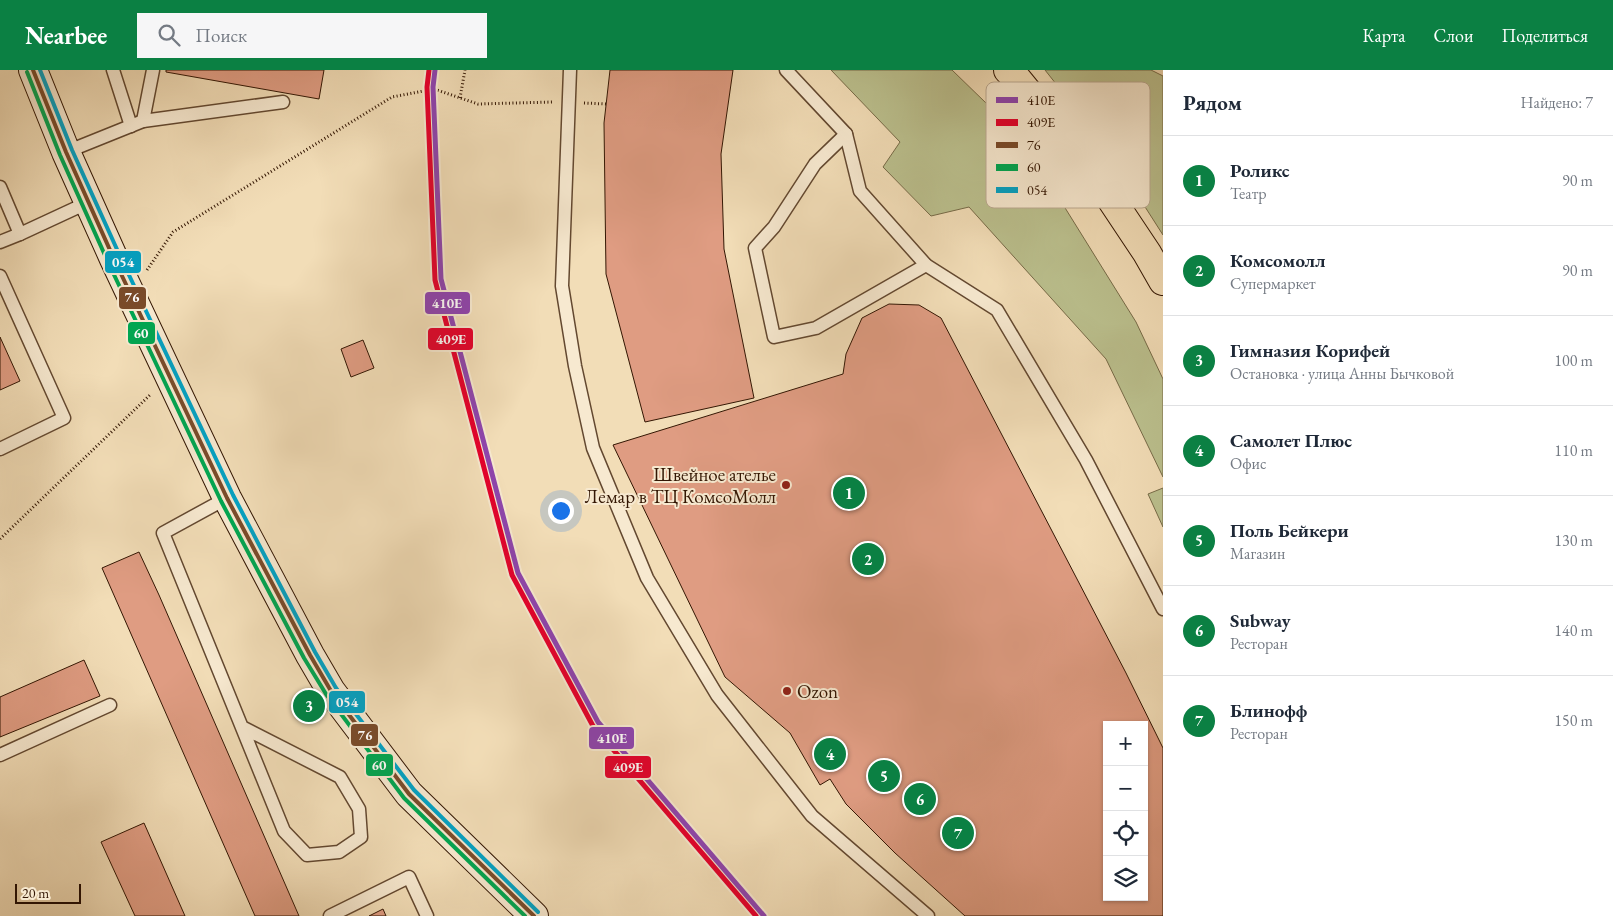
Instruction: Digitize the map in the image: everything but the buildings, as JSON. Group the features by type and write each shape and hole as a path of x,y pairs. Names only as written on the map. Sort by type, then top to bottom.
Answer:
{"main road":[{"path":"1008,70 1019,82"},
{"path":"1117,208 1163,281"}],"street":[{"path":"33,70 66,152 130,294 227,498 331,691 409,794 534,916"}],"lane":[{"path":"114,70 137,123"},
{"path":"137,123 153,70"},
{"path":"570,70 562,286 572,348 593,448 647,578 717,696 812,816 928,916"},
{"path":"786,70 846,134 860,191 926,264 997,310 1086,460 1163,609"},
{"path":"66,152 137,123 282,102"},
{"path":"846,134 815,164 774,227 755,248 774,336 816,328 926,264"},
{"path":"0,187 20,234"},
{"path":"0,242 89,202"},
{"path":"0,276 64,418 0,449"},
{"path":"227,498 163,533 242,728 284,831 307,855 339,852 362,837 360,809 340,777 242,728"},
{"path":"0,755 110,705"},
{"path":"330,916 409,877 427,916"}],"path":[{"path":"460,98 465,70"},
{"path":"130,294 173,232 392,97 434,89 478,104 568,101 606,104"},
{"path":"0,539 144,401 168,375"}],"green space":[{"path":"831,70 952,70 986,103 986,208 1065,208 1136,322 1163,379 1163,477 1106,359 969,207 931,216 883,167 900,142"},
{"path":"1045,70 1151,70 1163,76 1163,235 1146,208 1150,208 1150,82 1055,82"},
{"path":"1163,488 1163,527 1148,494"}],"transit line":[{"name":"76","path":"33,70 66,152 114,259 227,498 331,691 409,794 534,916"},
{"name":"054","path":"40,70 72,150 120,256 233,495 315,652 336,688 414,790 538,912"},
{"name":"409E","path":"429,70 427,87 435,280 512,575 593,726 756,916"},
{"name":"410E","path":"435,70 433,87 441,279 518,573 598,722 764,916"},
{"name":"60","path":"27,72 60,155 108,262 221,501 304,658 326,694 404,798 525,916"}],"place":[{"name":"Швейное ателье Лемар в ТЦ КомсоМолл","path":"786,485"},
{"name":"Роликс","path":"849,493"},
{"name":"Комсомолл","path":"868,559"},
{"name":"Ozon","path":"787,691"},
{"name":"Гимназия Корифей","path":"309,706"},
{"name":"Самолет Плюс","path":"830,754"},
{"name":"Поль Бейкери","path":"884,776"},
{"name":"Subway","path":"920,799"},
{"name":"Блинофф","path":"958,833"}]}
